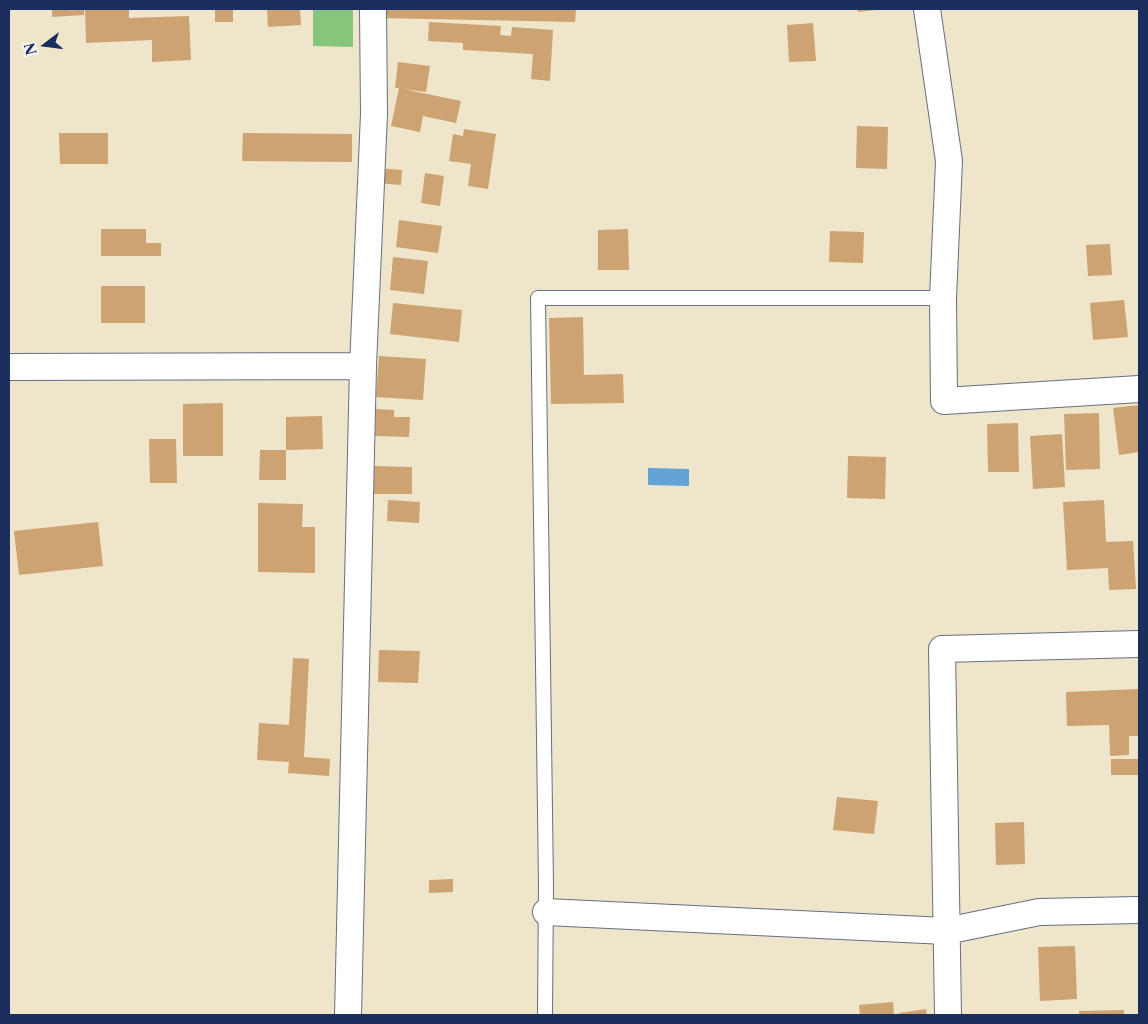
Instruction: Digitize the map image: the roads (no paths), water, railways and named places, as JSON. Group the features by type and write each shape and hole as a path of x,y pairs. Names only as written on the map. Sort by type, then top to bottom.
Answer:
{"street":[{"path":"348,1015 363,366 374,114 373,9"},
{"path":"926,9 949,161 943,298 944,401 1139,389"},
{"path":"9,367 363,366"},
{"path":"948,1015 942,649 1139,644"},
{"path":"546,912 946,932 1039,912 1139,910"}],"lane":[{"path":"545,1015 546,912 538,298 943,298"}],"water":[{"path":"648,468 689,469 689,486 648,485"}]}
